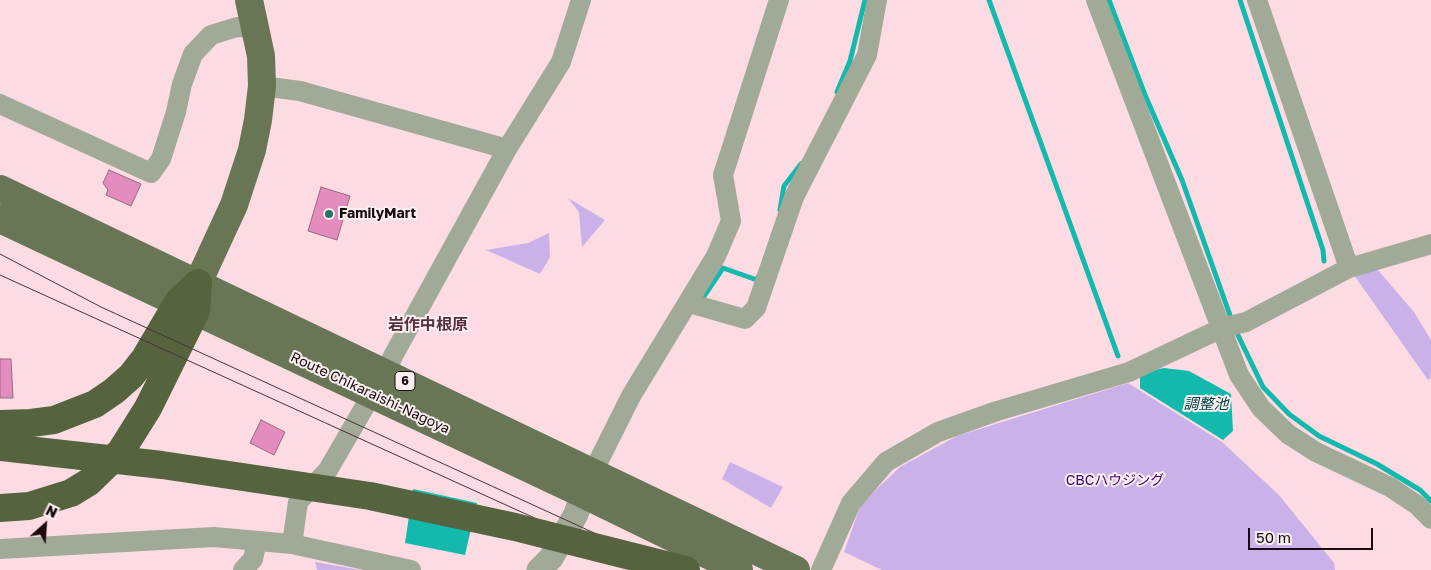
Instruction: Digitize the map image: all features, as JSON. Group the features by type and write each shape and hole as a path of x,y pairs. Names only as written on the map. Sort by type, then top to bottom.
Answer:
{"highway":[{"path":"0,508 29,506 51,501 89,482 121,451 144,416 187,306 198,283"},
{"path":"0,424 32,424 54,420 75,414 95,404 131,376 157,339 187,306"},
{"path":"0,447 162,465 361,495 515,527 686,570"},
{"path":"0,462 154,478 307,499 515,541 635,570"}],"main road":[{"path":"198,283 234,205 244,178 258,120 262,86 261,56 257,28 249,0"},
{"name":"Route Chikaraishi-Nagoya","path":"6,192 198,283 379,383 588,483 796,570"},
{"name":"Route Chikaraishi-Nagoya","path":"1,219 187,306 379,383"},
{"name":"Route Chikaraishi-Nagoya","path":"588,483 739,570"}],"street":[{"path":"292,544 298,502 328,470 379,383 507,149 561,62 581,0"},
{"path":"539,570 551,558 576,514 588,483 631,396 716,256 731,221 723,174 779,0"},
{"path":"689,303 745,319 756,308 794,197 867,55 877,0"},
{"path":"1096,0 1240,375 1261,408 1288,434 1316,452 1390,487 1417,505 1431,519"},
{"path":"1257,0 1348,268"},
{"path":"0,104 151,173 161,159 176,112 182,84 193,54 212,35 237,28 257,28"},
{"path":"262,86 300,91 507,149"},
{"path":"821,570 851,503 886,462 938,432 997,411 1129,372 1222,328 1246,322 1348,268 1431,244"},
{"path":"0,549 214,537 292,544 412,570"},
{"path":"243,570 253,559 257,540"}],"green space":[{"path":"568,198 605,220 582,247 579,212"},
{"path":"549,233 550,257 540,274 486,250 528,243"},
{"path":"1370,261 1414,312 1431,340 1431,378 1428,380 1349,268"},
{"name":"CBCハウジング","path":"1128,383 1222,442 1279,495 1334,563 1335,570 882,570 844,552 861,504 900,467 957,436"},
{"path":"730,462 783,487 771,508 722,479"},
{"path":"315,562 361,570 317,570"}],"water":[{"name":"調整池","path":"1164,368 1189,371 1231,394 1233,431 1223,440 1140,388 1140,373"},
{"path":"413,489 477,503 465,555 405,543"}],"building":[{"path":"109,170 141,184 131,206 106,195 108,190 103,183"},
{"name":"FamilyMart","path":"321,187 350,196 337,240 308,231"},
{"path":"0,359 11,359 13,398 0,398"},
{"path":"261,420 285,432 274,455 250,443"}],"waterway":[{"path":"837,92 850,61 865,0"},
{"path":"989,0 1118,356"},
{"path":"1109,0 1145,95 1182,180 1232,321"},
{"path":"1240,0 1323,250 1324,261"},
{"path":"780,210 784,186 801,164"},
{"path":"700,302 723,268 757,280 758,277"},
{"path":"1235,329 1263,387 1289,414 1319,436 1377,464 1420,490 1431,501"}],"tram line":[{"path":"0,254 101,307 675,570"},
{"path":"0,275 649,570"}],"place":[{"name":"FamilyMart","path":"329,214"}],"district":[{"name":"岩作中根原","path":"428,325"}]}
